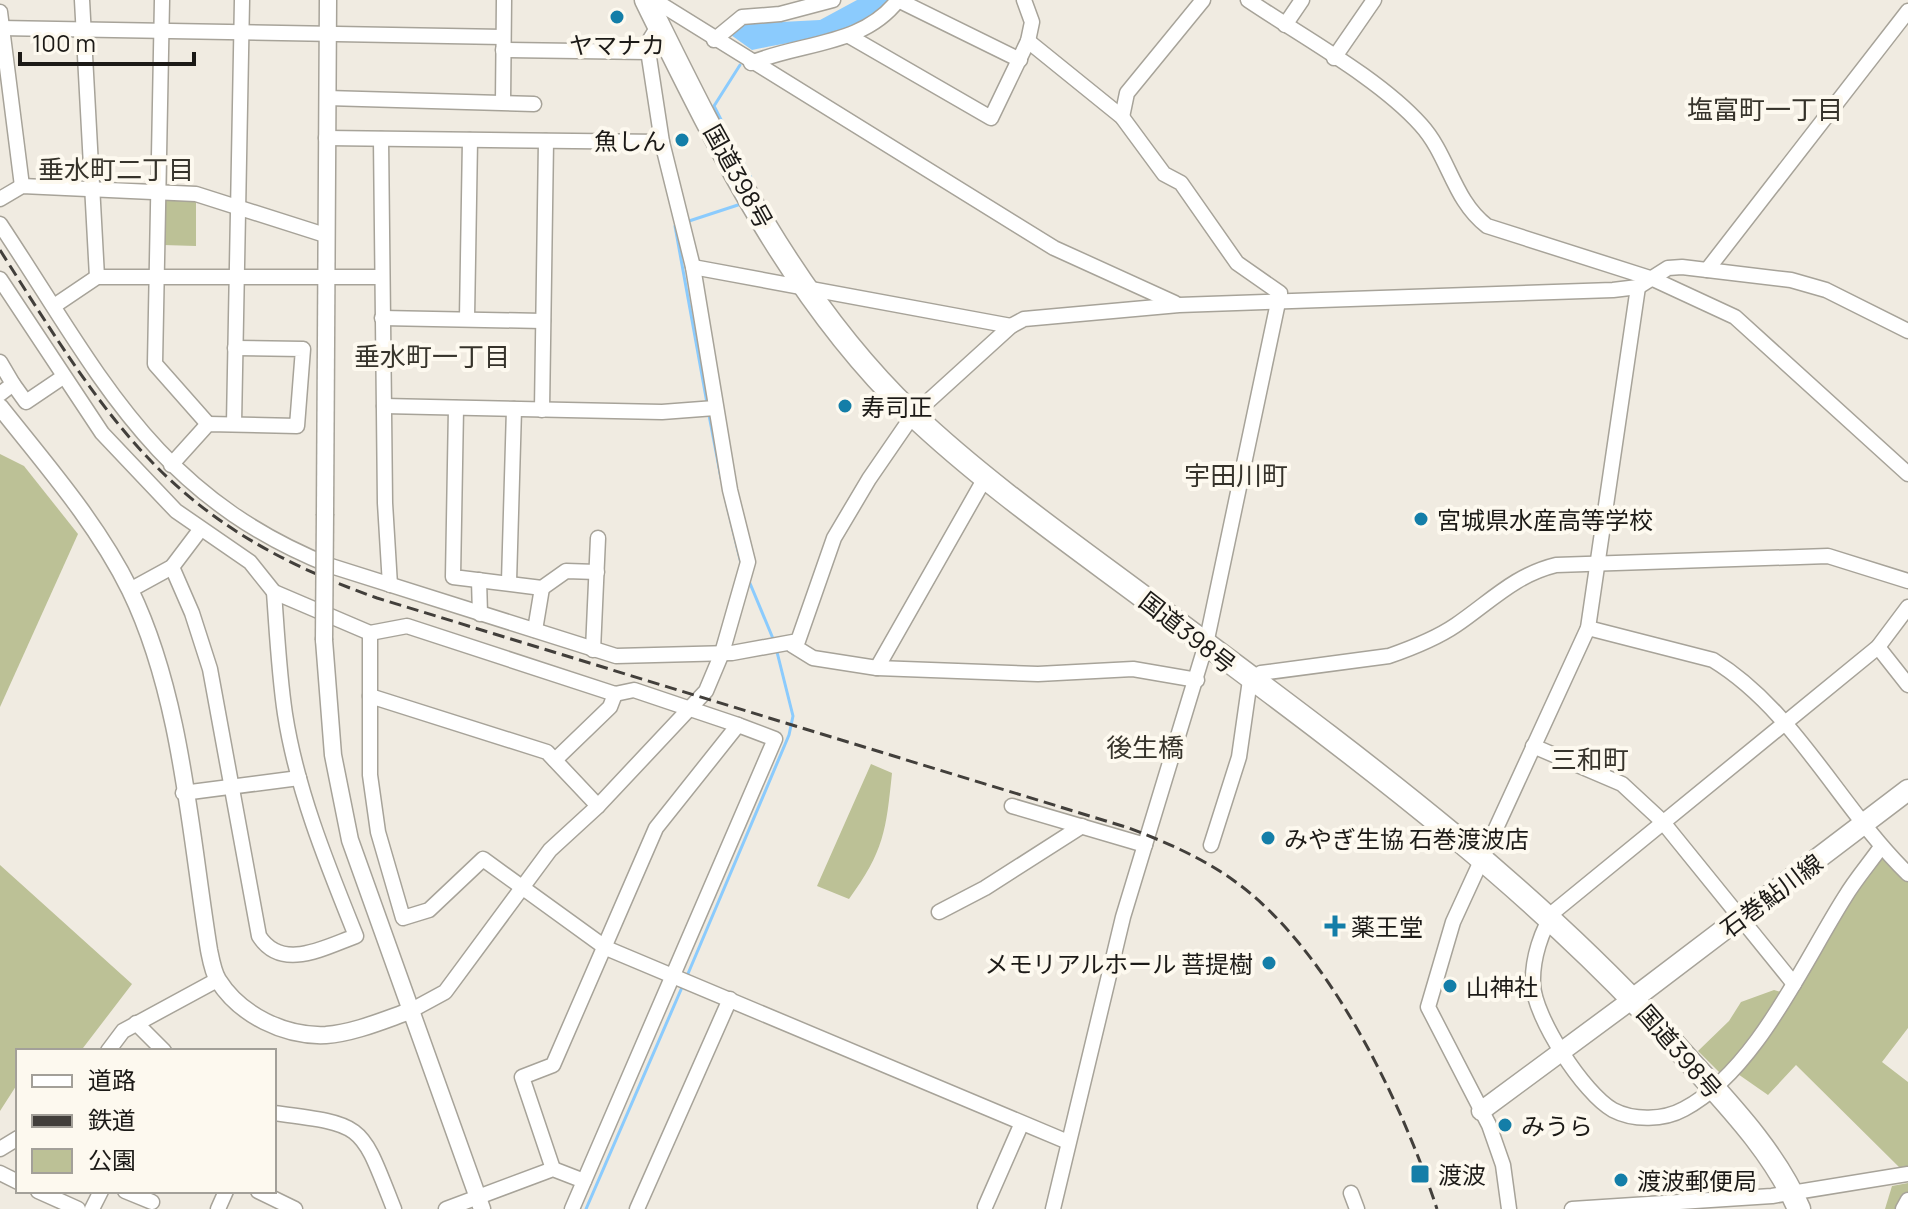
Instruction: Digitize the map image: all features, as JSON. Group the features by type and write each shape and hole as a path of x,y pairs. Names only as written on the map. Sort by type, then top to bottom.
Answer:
{"highway":[{"name":"国道398号","path":"646,0 751,201 804,286 861,362 913,415 985,478 1372,770 1549,918 1634,998 1713,1088 1762,1147 1795,1201"}],"main road":[{"name":"石巻鮎川線","path":"1634,998 1908,790"},
{"path":"1481,1111 1634,998"}],"street":[{"path":"82,0 97,277"},
{"path":"162,0 155,364 208,424"},
{"path":"234,424 242,0"},
{"path":"328,0 324,640 333,755 358,865 480,1203"},
{"path":"503,102 504,0"},
{"path":"654,0 751,63 1054,248 1179,305"},
{"path":"714,40 742,17 780,14 833,0"},
{"path":"751,63 771,54 849,36 886,16 898,0 1020,60"},
{"path":"849,36 991,118 1028,41 1032,22 1024,0"},
{"path":"1122,117 1127,93 1203,0"},
{"path":"1248,0 1396,101 1423,126 1444,160 1467,209 1487,226 1653,279 1743,323 1908,474"},
{"path":"1285,25 1302,0"},
{"path":"1334,58 1374,0"},
{"path":"1707,270 1908,11"},
{"path":"0,12 22,186"},
{"path":"0,407 89,523 130,590 166,689 209,950 217,980 247,1010 269,1025 326,1035 410,1011 445,992 550,850 598,806 706,691 722,653 745,572 710,409 693,267 662,142 647,44 659,25"},
{"path":"1,28 327,33 648,52"},
{"path":"1028,41 1122,117 1164,174 1181,183 1237,263 1280,293 1206,644 1123,917 1053,1209"},
{"path":"327,98 534,104"},
{"path":"326,138 662,142"},
{"path":"381,139 380,277 390,585"},
{"path":"467,318 470,140"},
{"path":"542,410 546,141"},
{"path":"0,199 22,186 196,194 325,235"},
{"path":"0,224 107,392 171,465 203,493 271,540 331,566 616,656 722,653 782,646 803,635 834,538 847,510 913,415 1011,326 1024,319 1179,305 1638,287 1675,267 1791,280 1826,290 1908,330"},
{"path":"693,267 1011,326"},
{"path":"54,306 97,277 380,277"},
{"path":"0,279 102,433 144,478 200,530 250,562 274,592 370,633 407,626 615,694 634,690 775,739 572,1209"},
{"path":"1509,1209 1503,1165 1481,1111 1428,1007 1453,922 1588,628 1638,287"},
{"path":"382,318 543,321"},
{"path":"171,465 208,424 297,426 303,349 235,348"},
{"path":"0,362 26,402 63,377"},
{"path":"0,394 13,384"},
{"path":"384,406 542,410 710,409"},
{"path":"456,408 453,577 542,588"},
{"path":"509,582 514,409"},
{"path":"877,668 985,478"},
{"path":"130,590 172,567 200,530"},
{"path":"593,650 598,538"},
{"path":"1211,845 1239,757 1250,680 1261,673 1389,656 1407,650 1454,626 1517,578 1556,565 1828,556 1908,581"},
{"path":"172,567 192,613 210,669 259,936 274,951 300,956 356,936 321,850 299,778 285,714 274,592"},
{"path":"535,630 542,588 566,571 597,572"},
{"path":"479,580 480,614"},
{"path":"1881,847 1846,894 1794,984 1749,1049 1713,1088 1671,1115 1625,1115 1611,1109 1593,1093 1562,1051 1537,1009 1533,984 1536,959 1549,918 1662,821 1785,725 1878,647 1908,607"},
{"path":"1588,628 1713,660 1731,670 1785,725 1881,847 1908,874"},
{"path":"370,633 370,775 378,832 403,918 429,910 483,859 606,948 1021,1125 1068,1142"},
{"path":"782,646 813,658 877,668 1023,674 1133,669 1197,680"},
{"path":"1878,647 1908,685"},
{"path":"555,760 610,707 615,694"},
{"path":"370,696 538,748 555,760 598,806"},
{"path":"553,1169 522,1077 553,1065 656,828 738,725"},
{"path":"1533,746 1607,775 1662,821 1794,984"},
{"path":"183,793 299,778"},
{"path":"1012,806 1145,845"},
{"path":"939,912 985,888 1082,826"},
{"path":"110,1049 123,1031 217,980"},
{"path":"637,1209 730,999"},
{"path":"136,1023 162,1049"},
{"path":"276,1113 330,1120 354,1130 370,1150 394,1209"},
{"path":"985,1207 1021,1125"},
{"path":"446,1209 480,1203 553,1169 584,1181"},
{"path":"1572,1209 1795,1201 1908,1174"},
{"path":"42,1193 78,1209"},
{"path":"131,1193 153,1201"},
{"path":"262,1193 295,1209"},
{"path":"1351,1193 1357,1209"},
{"path":"1903,1209 1908,1200"}],"green space":[{"path":"163,197 196,197 196,246 163,245"},
{"path":"0,454 24,466 78,534 0,707"},
{"path":"871,764 892,773 888,810 870,867 849,899 817,886"},
{"path":"1880,855 1908,882 1908,1028 1882,1062 1908,1082 1908,1167 1900,1168 1796,1065 1768,1095 1735,1072"},
{"path":"0,865 132,984 83,1048 16,1049 16,1086 0,1111"},
{"path":"1774,990 1785,993 1721,1074 1698,1051 1729,1021 1741,1002"},
{"path":"1908,1183 1908,1195 1899,1209 1885,1209 1892,1186"}],"water":[{"path":"857,0 888,0 860,22 825,35 752,50 731,35 743,24 820,20"}],"waterway":[{"path":"740,65 714,106 753,182"},
{"path":"686,222 744,203"},
{"path":"679,224 675,226 707,403"},
{"path":"709,415 721,478"},
{"path":"725,497 741,563"},
{"path":"749,581 774,641"},
{"path":"687,976 789,735 793,716 777,652"},
{"path":"586,1209 683,985"}],"railway":[{"path":"0,250 77,369 114,419 153,463 196,502 247,538 306,569 377,598 1129,828 1182,851 1233,880 1268,909 1300,944 1330,985 1382,1075 1422,1166 1437,1209"}],"place":[{"name":"ヤマナカ","path":"617,17"},
{"name":"魚しん","path":"682,140"},
{"name":"寿司正","path":"845,406"},
{"name":"宮城県水産高等学校","path":"1421,519"},
{"name":"みやぎ生協 石巻渡波店","path":"1268,838"},
{"name":"薬王堂","path":"1335,926"},
{"name":"メモリアルホール 菩提樹","path":"1269,963"},
{"name":"山神社","path":"1450,986"},
{"name":"みうら","path":"1505,1125"},
{"name":"渡波","path":"1420,1174"},
{"name":"渡波郵便局","path":"1621,1180"}],"district":[{"name":"塩富町一丁目","path":"1765,109"},
{"name":"垂水町二丁目","path":"116,169"},
{"name":"垂水町一丁目","path":"432,356"},
{"name":"宇田川町","path":"1236,475"},
{"name":"後生橋","path":"1145,747"},
{"name":"三和町","path":"1590,759"}]}
